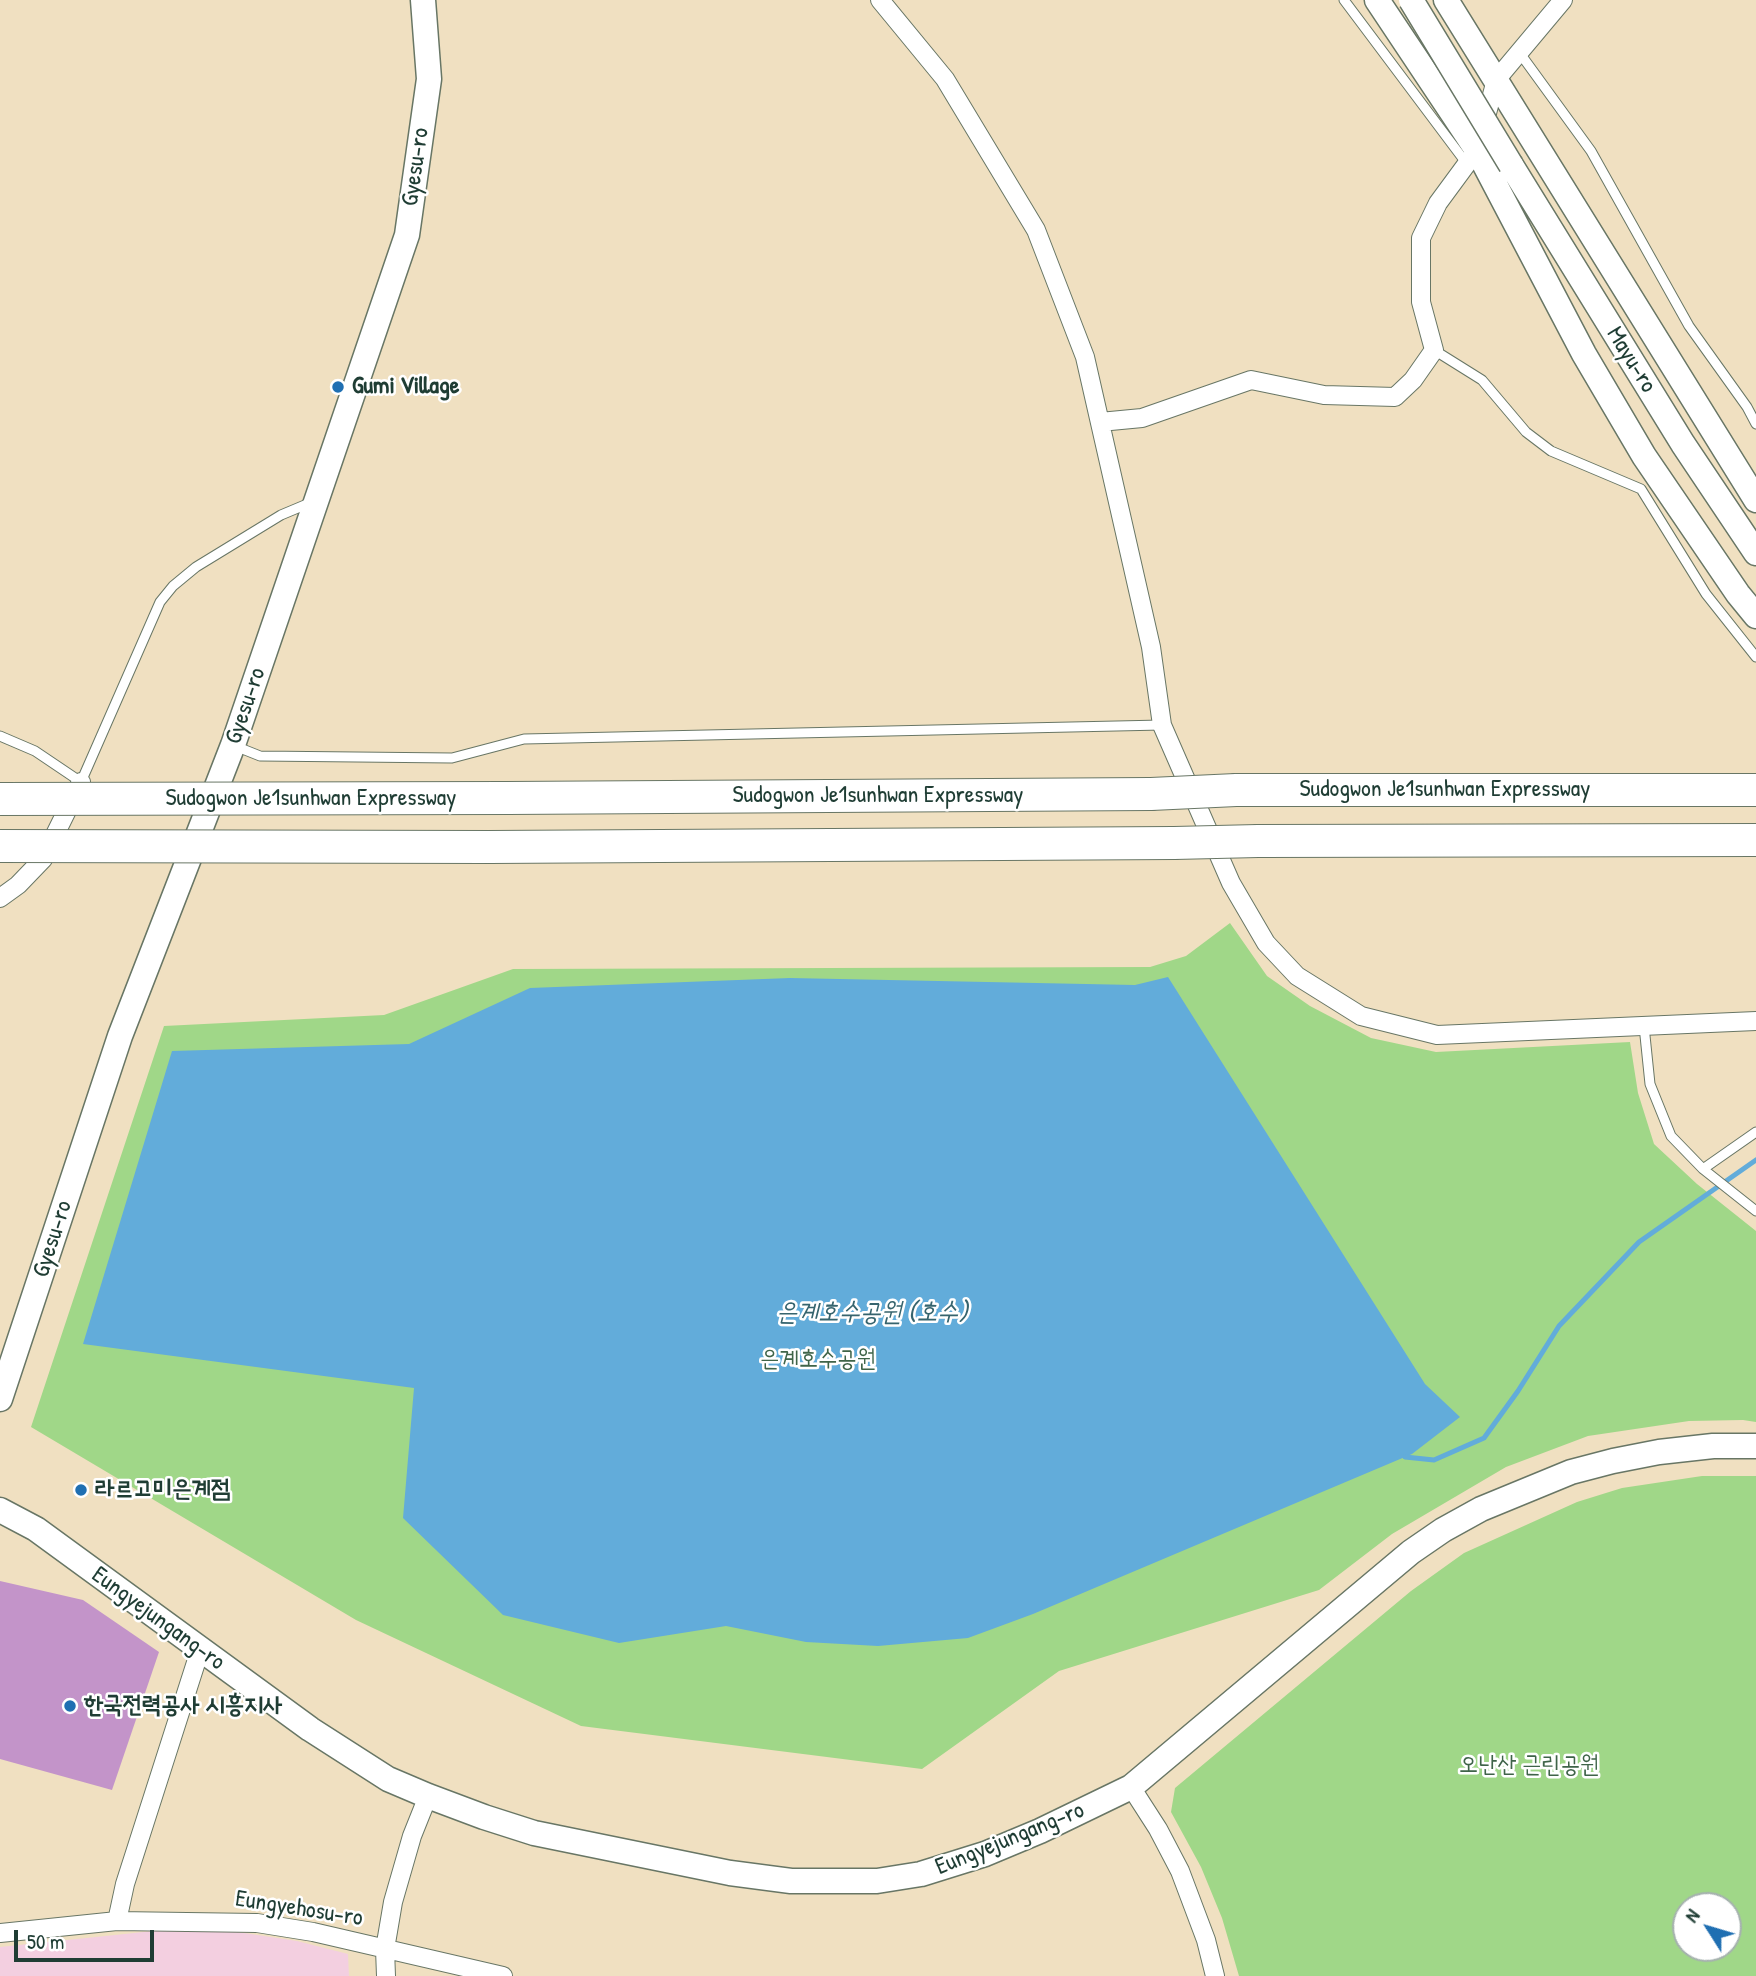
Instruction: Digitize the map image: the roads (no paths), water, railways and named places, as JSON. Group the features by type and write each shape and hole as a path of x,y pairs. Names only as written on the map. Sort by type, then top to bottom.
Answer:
{"highway":[{"name":"Sudogwon Je1sunhwan Expressway","path":"0,799 1151,794 1236,790 1755,790"},
{"name":"Sudogwon Je1sunhwan Expressway","path":"0,846 489,847 1756,840"}],"street":[{"name":"Gyesu-ro","path":"0,1398 120,1036 233,745 407,235 429,79 423,0"},
{"path":"880,0 945,79 1036,230 1085,357 1151,647 1162,725 1231,883 1266,943 1297,976 1361,1016 1437,1035 1756,1021"},
{"path":"1377,0 1472,157 1644,456 1738,594 1756,615"},
{"name":"Mayu-ro","path":"1410,0 1683,444 1756,552"},
{"path":"1446,0 1756,500"},
{"path":"1100,422 1142,418 1251,380 1324,395 1395,397 1413,380 1434,350 1421,302 1421,238 1438,203 1472,157 1496,80 1563,0"},
{"path":"0,898 18,885 43,859 80,782"},
{"name":"Eungyejungang-ro","path":"0,1510 36,1529 200,1650 358,1761 388,1779 428,1796 534,1833 730,1873 791,1881 877,1881 921,1874 985,1854 1131,1787 1376,1580 1443,1530 1471,1514 1571,1472 1613,1461 1713,1446 1756,1446"},
{"path":"117,1921 125,1884 200,1650"},
{"path":"1131,1787 1158,1829 1180,1871 1202,1928 1215,1976"},
{"path":"386,1976 385,1949 393,1902 412,1836 428,1796"},
{"name":"Eungyehosu-ro","path":"0,1933 117,1921 257,1923 313,1932 503,1976"}],"lane":[{"path":"1344,0 1472,157"},
{"path":"1519,52 1591,151 1689,326 1751,406 1756,424"},
{"path":"1434,350 1482,380 1526,432 1551,451 1641,489 1706,594 1756,657"},
{"path":"0,736 35,751 80,782 160,602 173,586 196,567 281,515 317,500"},
{"path":"233,745 260,757 452,758 524,739 1162,725"},
{"path":"1644,1026 1650,1084 1671,1136 1706,1171 1756,1211"},
{"path":"1706,1171 1756,1132"}],"water":[{"name":"은계호수공원 (호수)","path":"1168,977 1425,1384 1460,1417 1412,1454 1033,1614 968,1638 878,1646 806,1642 726,1626 619,1643 503,1615 403,1518 414,1388 83,1344 172,1051 409,1044 530,988 790,978 1135,985"}],"waterway":[{"path":"1405,1457 1434,1460 1484,1438 1559,1326 1639,1242 1756,1160"}],"place":[{"name":"Gumi Village","path":"338,387"},
{"name":"라르고미은계점","path":"81,1490"},
{"name":"한국전력공사 시흥지사","path":"70,1706"}],"park label":[{"name":"은계호수공원","path":"818,1360"},
{"name":"오난산 근린공원","path":"1529,1766"}]}
